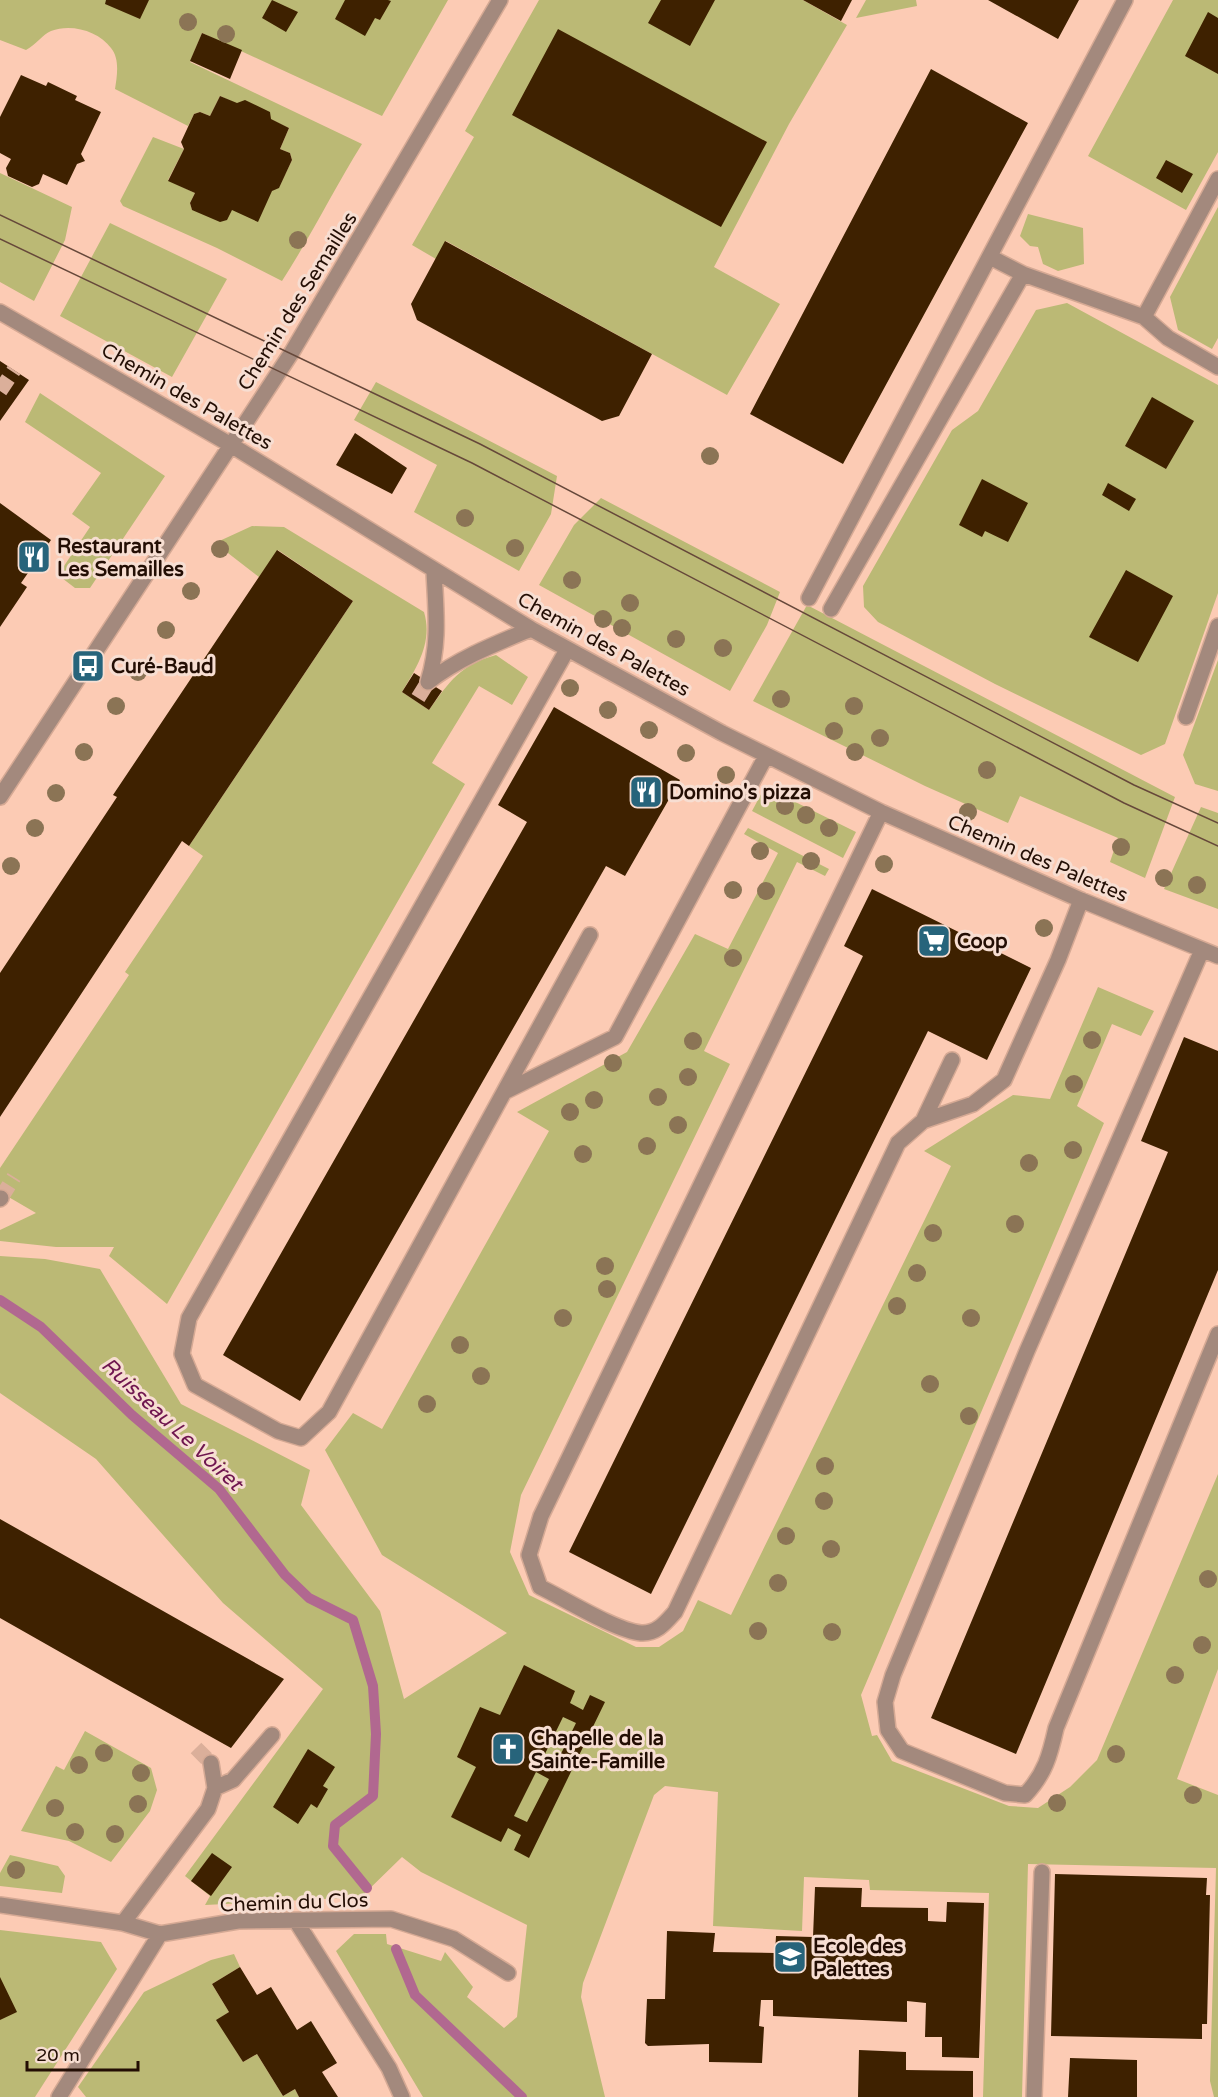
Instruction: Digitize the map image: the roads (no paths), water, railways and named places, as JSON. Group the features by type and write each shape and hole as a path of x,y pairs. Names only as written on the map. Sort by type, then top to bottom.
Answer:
{"street":[{"name":"Chemin des Semailles","path":"0,797 292,352 500,0"},
{"path":"808,598 1125,0"},
{"path":"1144,317 1218,179"},
{"path":"990,257 1023,274 1144,317 1168,338 1218,367"},
{"path":"831,609 1023,274"},
{"name":"Chemin des Palettes","path":"0,312 231,445 434,572 567,650 766,756 881,812 1081,900 1218,956"},
{"path":"434,572 438,625 434,662 428,682 446,668 483,649 531,629"},
{"path":"1186,717 1218,626"},
{"path":"567,650 189,1318 182,1354 195,1385 278,1431 301,1438 328,1412 590,935"},
{"path":"504,1092 615,1037 766,756"},
{"path":"881,812 541,1516 529,1555 540,1587 623,1628 643,1634 661,1628 675,1612 898,1143 923,1121 972,1104 1004,1080 1058,960 1081,900"},
{"path":"1202,950 1027,1350 892,1675 885,1702 888,1730 902,1751 1005,1793 1025,1795 1038,1781 1048,1763 1056,1728 1218,1334"},
{"path":"923,1121 952,1060"},
{"path":"215,1788 233,1780 272,1736"},
{"path":"123,1923 208,1809 215,1788 211,1763"},
{"path":"1034,2097 1042,1872"},
{"name":"Chemin du Clos","path":"0,1905 123,1923 160,1934 238,1921 390,1919 454,1939 508,1973"},
{"path":"296,1921 389,2068 402,2097"},
{"path":"59,2097 160,1934"}],"waterway":[{"name":"Ruisseau Le Voiret","path":"0,1300 41,1327 132,1415 219,1489 285,1575 309,1598 353,1620 373,1686 376,1734 373,1796 335,1825 333,1846 367,1888"},
{"name":"Ruisseau Le Voiret","path":"396,1949 415,1995 522,2097"}],"tunnel":[{"path":"0,391 14,370"},
{"path":"418,698 428,682"},
{"path":"1,1198 14,1177"},
{"path":"196,1748 211,1763"}],"tram line":[{"path":"0,215 480,444 1134,785 1218,823"},
{"path":"0,239 472,463 1124,803 1218,846"}],"place":[{"name":"Restaurant Les Semailles","path":"34,557"},
{"name":"Curé-Baud","path":"88,666"},
{"name":"Domino's pizza","path":"646,792"},
{"name":"Coop","path":"934,941"},
{"name":"Chapelle de la Sainte-Famille","path":"508,1749"},
{"name":"Ecole des Palettes","path":"790,1957"}]}
